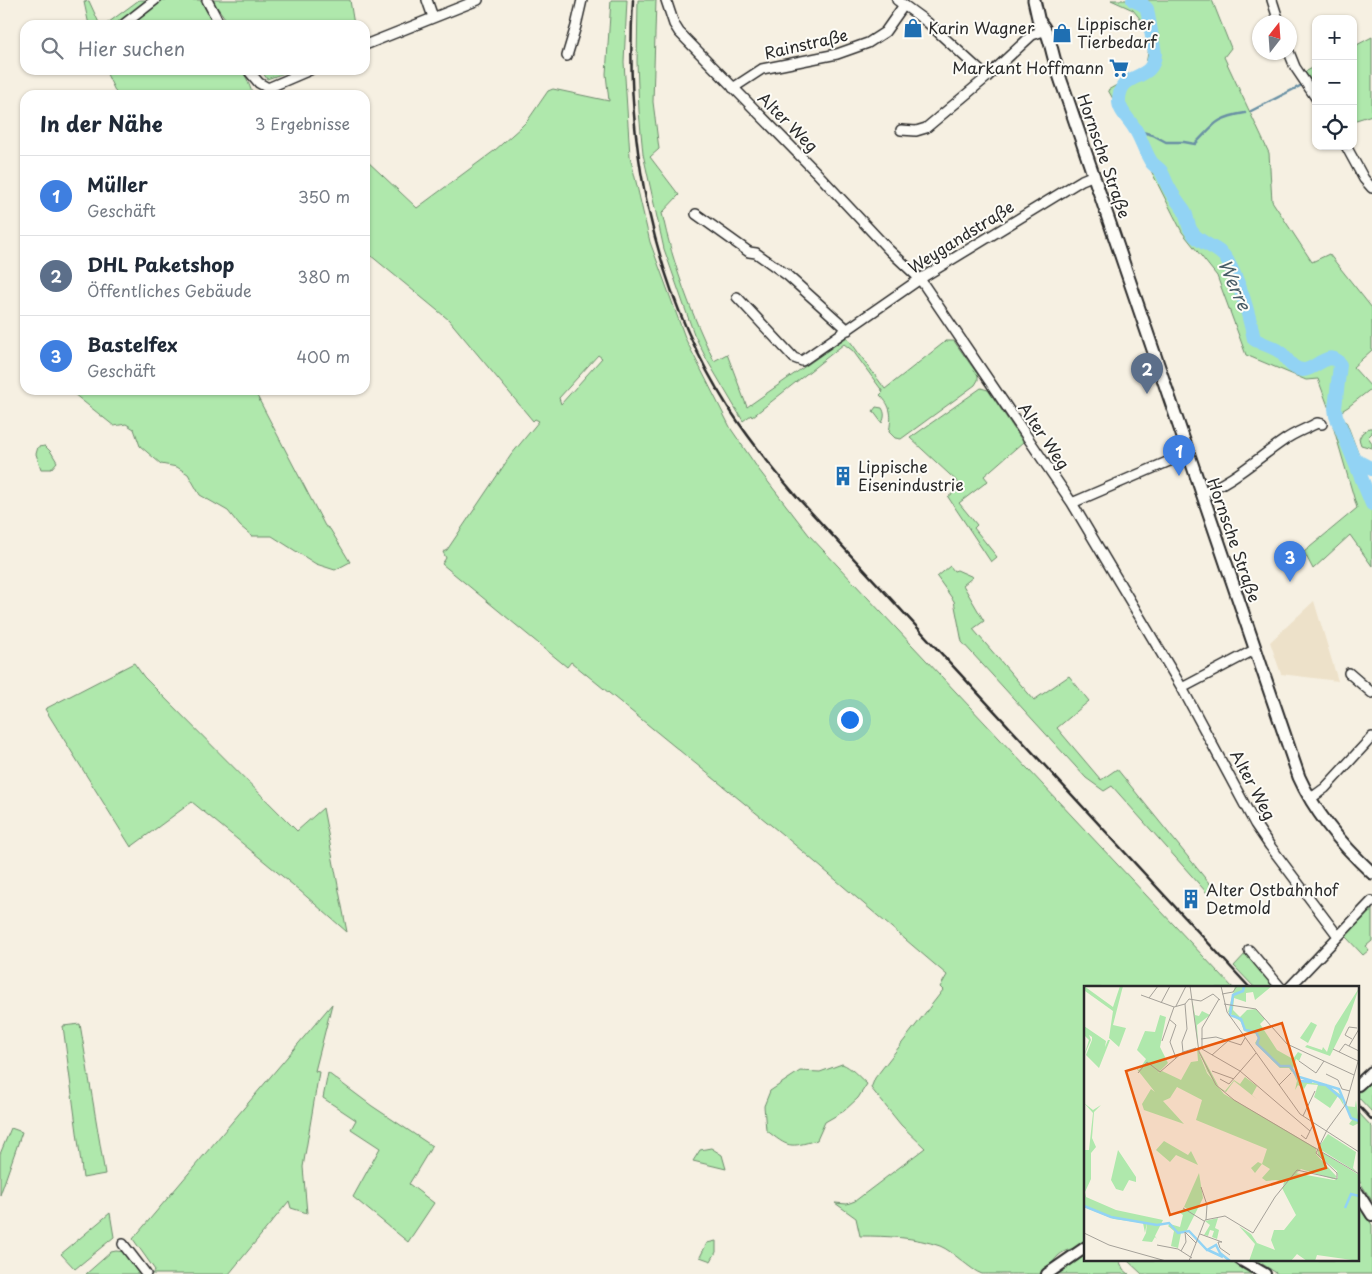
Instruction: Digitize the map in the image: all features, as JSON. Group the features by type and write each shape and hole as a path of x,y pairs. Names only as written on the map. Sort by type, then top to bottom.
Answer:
{"main road":[{"name":"Hornsche Straße","path":"1034,0 1042,28 1052,48 1053,56 1290,754 1310,799 1331,830 1372,873"}],"street":[{"path":"129,20 155,0"},
{"path":"206,0 217,20"},
{"path":"427,0 433,17"},
{"path":"370,43 478,0"},
{"path":"567,56 582,0"},
{"name":"Alter Weg","path":"666,0 674,24 679,32 816,172 889,250 920,279 1072,503 1182,688 1255,824 1338,936"},
{"path":"1272,0 1277,15"},
{"path":"900,3 927,22 987,77"},
{"name":"Rainstraße","path":"733,88 762,69 837,54 868,43 885,32 900,3"},
{"path":"901,130 916,131 926,128 1042,28"},
{"path":"1292,60 1312,92"},
{"path":"252,75 259,83 268,88 298,75"},
{"path":"1348,150 1364,179 1372,188"},
{"name":"Weygandstraße","path":"737,297 798,360 808,357 920,279 1082,180 1094,175"},
{"path":"696,214 749,252 756,253 787,275 848,330"},
{"path":"1201,493 1215,488 1284,439 1317,423 1322,424"},
{"path":"1072,503 1188,453"},
{"path":"1182,688 1254,650"},
{"path":"1350,673 1372,693"},
{"path":"1310,799 1325,788 1372,737"},
{"path":"1291,986 1372,901"},
{"path":"1249,950 1279,986"},
{"path":"1360,1081 1372,1072"},
{"path":"1360,1196 1372,1215"},
{"path":"123,1244 146,1274"},
{"path":"1047,1274 1084,1248"},
{"path":"1244,1262 1265,1274"}],"shaded area":[{"path":"1314,601 1338,681 1281,674 1270,642"}],"green space":[{"path":"139,0 200,0 212,20 112,20"},
{"path":"212,0 350,0 353,20 226,20"},
{"path":"611,0 627,0 624,62 630,156 650,242 686,340 731,429 759,470 809,535 1231,986 1084,986 1084,1244 1061,1253 1042,1273 982,1274 940,1246 901,1238 860,1236 856,1218 835,1203 847,1204 855,1201 925,1148 901,1125 871,1088 875,1078 943,990 940,987 947,975 788,839 571,662 567,667 442,564 446,558 443,552 447,550 511,455 539,421 535,419 533,421 449,320 370,255 370,164 417,208 494,151 521,127 548,91 553,89 609,101 606,74","holes":["598,355 602,358 561,404 559,398"]},
{"path":"638,0 656,0 653,102 659,149 650,157 679,195 662,213 684,288 714,361 727,354 747,407 847,337 885,389 946,341 954,341 978,375 978,380 975,385 901,439 895,438 889,432 890,412 880,395 883,392 853,351 844,344 752,417 751,415 743,421 694,334 664,249 643,154 637,62"},
{"path":"1111,0 1212,0 1231,48 1224,57 1269,153 1272,201 1312,262 1329,254 1372,308 1372,350 1353,367 1372,388 1332,417 1318,379 1306,380 1246,355 1217,276 1182,232 1132,133 1138,130 1131,131 1108,90 1129,78 1146,64 1150,42 1141,20 1133,10"},
{"path":"89,1 98,20 88,20 84,2"},
{"path":"1372,37 1372,115 1357,120 1357,60 1357,45"},
{"path":"1312,68 1312,82 1305,72"},
{"path":"107,75 245,75 251,90 115,90"},
{"path":"264,75 279,75 267,79"},
{"path":"981,388 988,390 1023,442 984,476 988,481 959,503 977,525 974,528 997,557 991,562 948,497 962,486 910,438"},
{"path":"75,395 257,395 325,526 330,529 350,562 335,570 316,564 272,536 252,536 240,526 228,511 200,495 188,474 177,467 161,464 140,446 134,429 126,424 114,426"},
{"path":"876,407 882,408 884,412 882,423 873,411"},
{"path":"1346,421 1372,490 1372,566 1350,535 1313,569 1304,552 1357,508 1333,426"},
{"path":"1372,428 1372,433 1368,437 1372,443 1372,448 1361,445 1359,439 1362,433"},
{"path":"45,446 57,462 51,469 41,469 36,454 38,447"},
{"path":"950,566 954,571 957,570 973,577 963,585 984,621 973,629 1034,700 1069,676 1089,701 1057,728 1101,780 1117,769 1213,888 1207,893 1112,786 1104,791 1086,778 962,642 954,601 937,577"},
{"path":"134,663 144,677 297,831 323,808 347,932 192,802 131,847 45,709"},
{"path":"1372,909 1372,941 1366,946 1369,950 1363,955 1345,936"},
{"path":"1247,952 1274,986 1253,986 1234,966"},
{"path":"332,1004 315,1071 319,1072 303,1167 307,1213 291,1208 289,1201 229,1274 152,1274 155,1270 133,1239"},
{"path":"80,1024 105,1174 83,1178 63,1026"},
{"path":"842,1064 852,1070 867,1084 858,1098 844,1111 825,1122 817,1140 790,1145 766,1130 764,1106 770,1091 800,1071 820,1072"},
{"path":"328,1073 372,1106 432,1146 409,1184 434,1203 408,1242 353,1197 380,1148 351,1129 356,1120 323,1098"},
{"path":"1372,1078 1372,1112 1360,1099 1360,1089"},
{"path":"1360,1114 1372,1127 1372,1201 1360,1182"},
{"path":"11,1128 22,1132 0,1195 0,1154"},
{"path":"711,1148 722,1155 726,1169 693,1161 700,1150"},
{"path":"1360,1205 1372,1225 1372,1274 1278,1274 1259,1262 1360,1262"},
{"path":"110,1213 114,1237 75,1269 61,1254"},
{"path":"716,1241 716,1252 711,1261 700,1257 707,1243"},
{"path":"111,1252 126,1252 141,1274 86,1274"},
{"path":"1084,1252 1084,1262 1120,1262 1123,1269 1129,1274 1053,1274"},
{"path":"1129,1262 1231,1262 1251,1274 1142,1274"}],"waterway":[{"name":"Werre","path":"1133,0 1142,4 1147,9 1155,53 1153,63 1149,69 1125,84 1121,90 1120,107 1133,126 1152,163 1161,171 1171,191 1184,210 1192,232 1200,240 1224,255 1227,260 1243,298 1254,339 1279,351 1292,365 1299,369 1307,369 1332,358 1340,365 1335,408 1336,416 1372,504"},
{"path":"1251,111 1302,85"},
{"path":"1136,130 1153,135 1166,142 1195,144 1216,123 1227,117 1245,113"},
{"name":"Werre","path":"1355,460 1372,469"}],"railway":[{"path":"633,0 631,53 633,106 639,159 649,211 662,262 680,312 702,361 728,407 761,453 797,497 1248,986"},
{"path":"1360,1107 1372,1120"}],"place":[{"name":"Karin Wagner","path":"913,28"},
{"name":"Lippischer Tierbedarf","path":"1062,33"},
{"name":"Markant Hoffmann","path":"1119,68"},
{"name":"DHL Paketshop","path":"1147,394"},
{"name":"Lippische Eisenindustrie","path":"843,476"},
{"name":"Müller","path":"1179,476"},
{"name":"Bastelfex","path":"1290,582"},
{"name":"Alter Ostbahnhof Detmold","path":"1191,899"}]}
